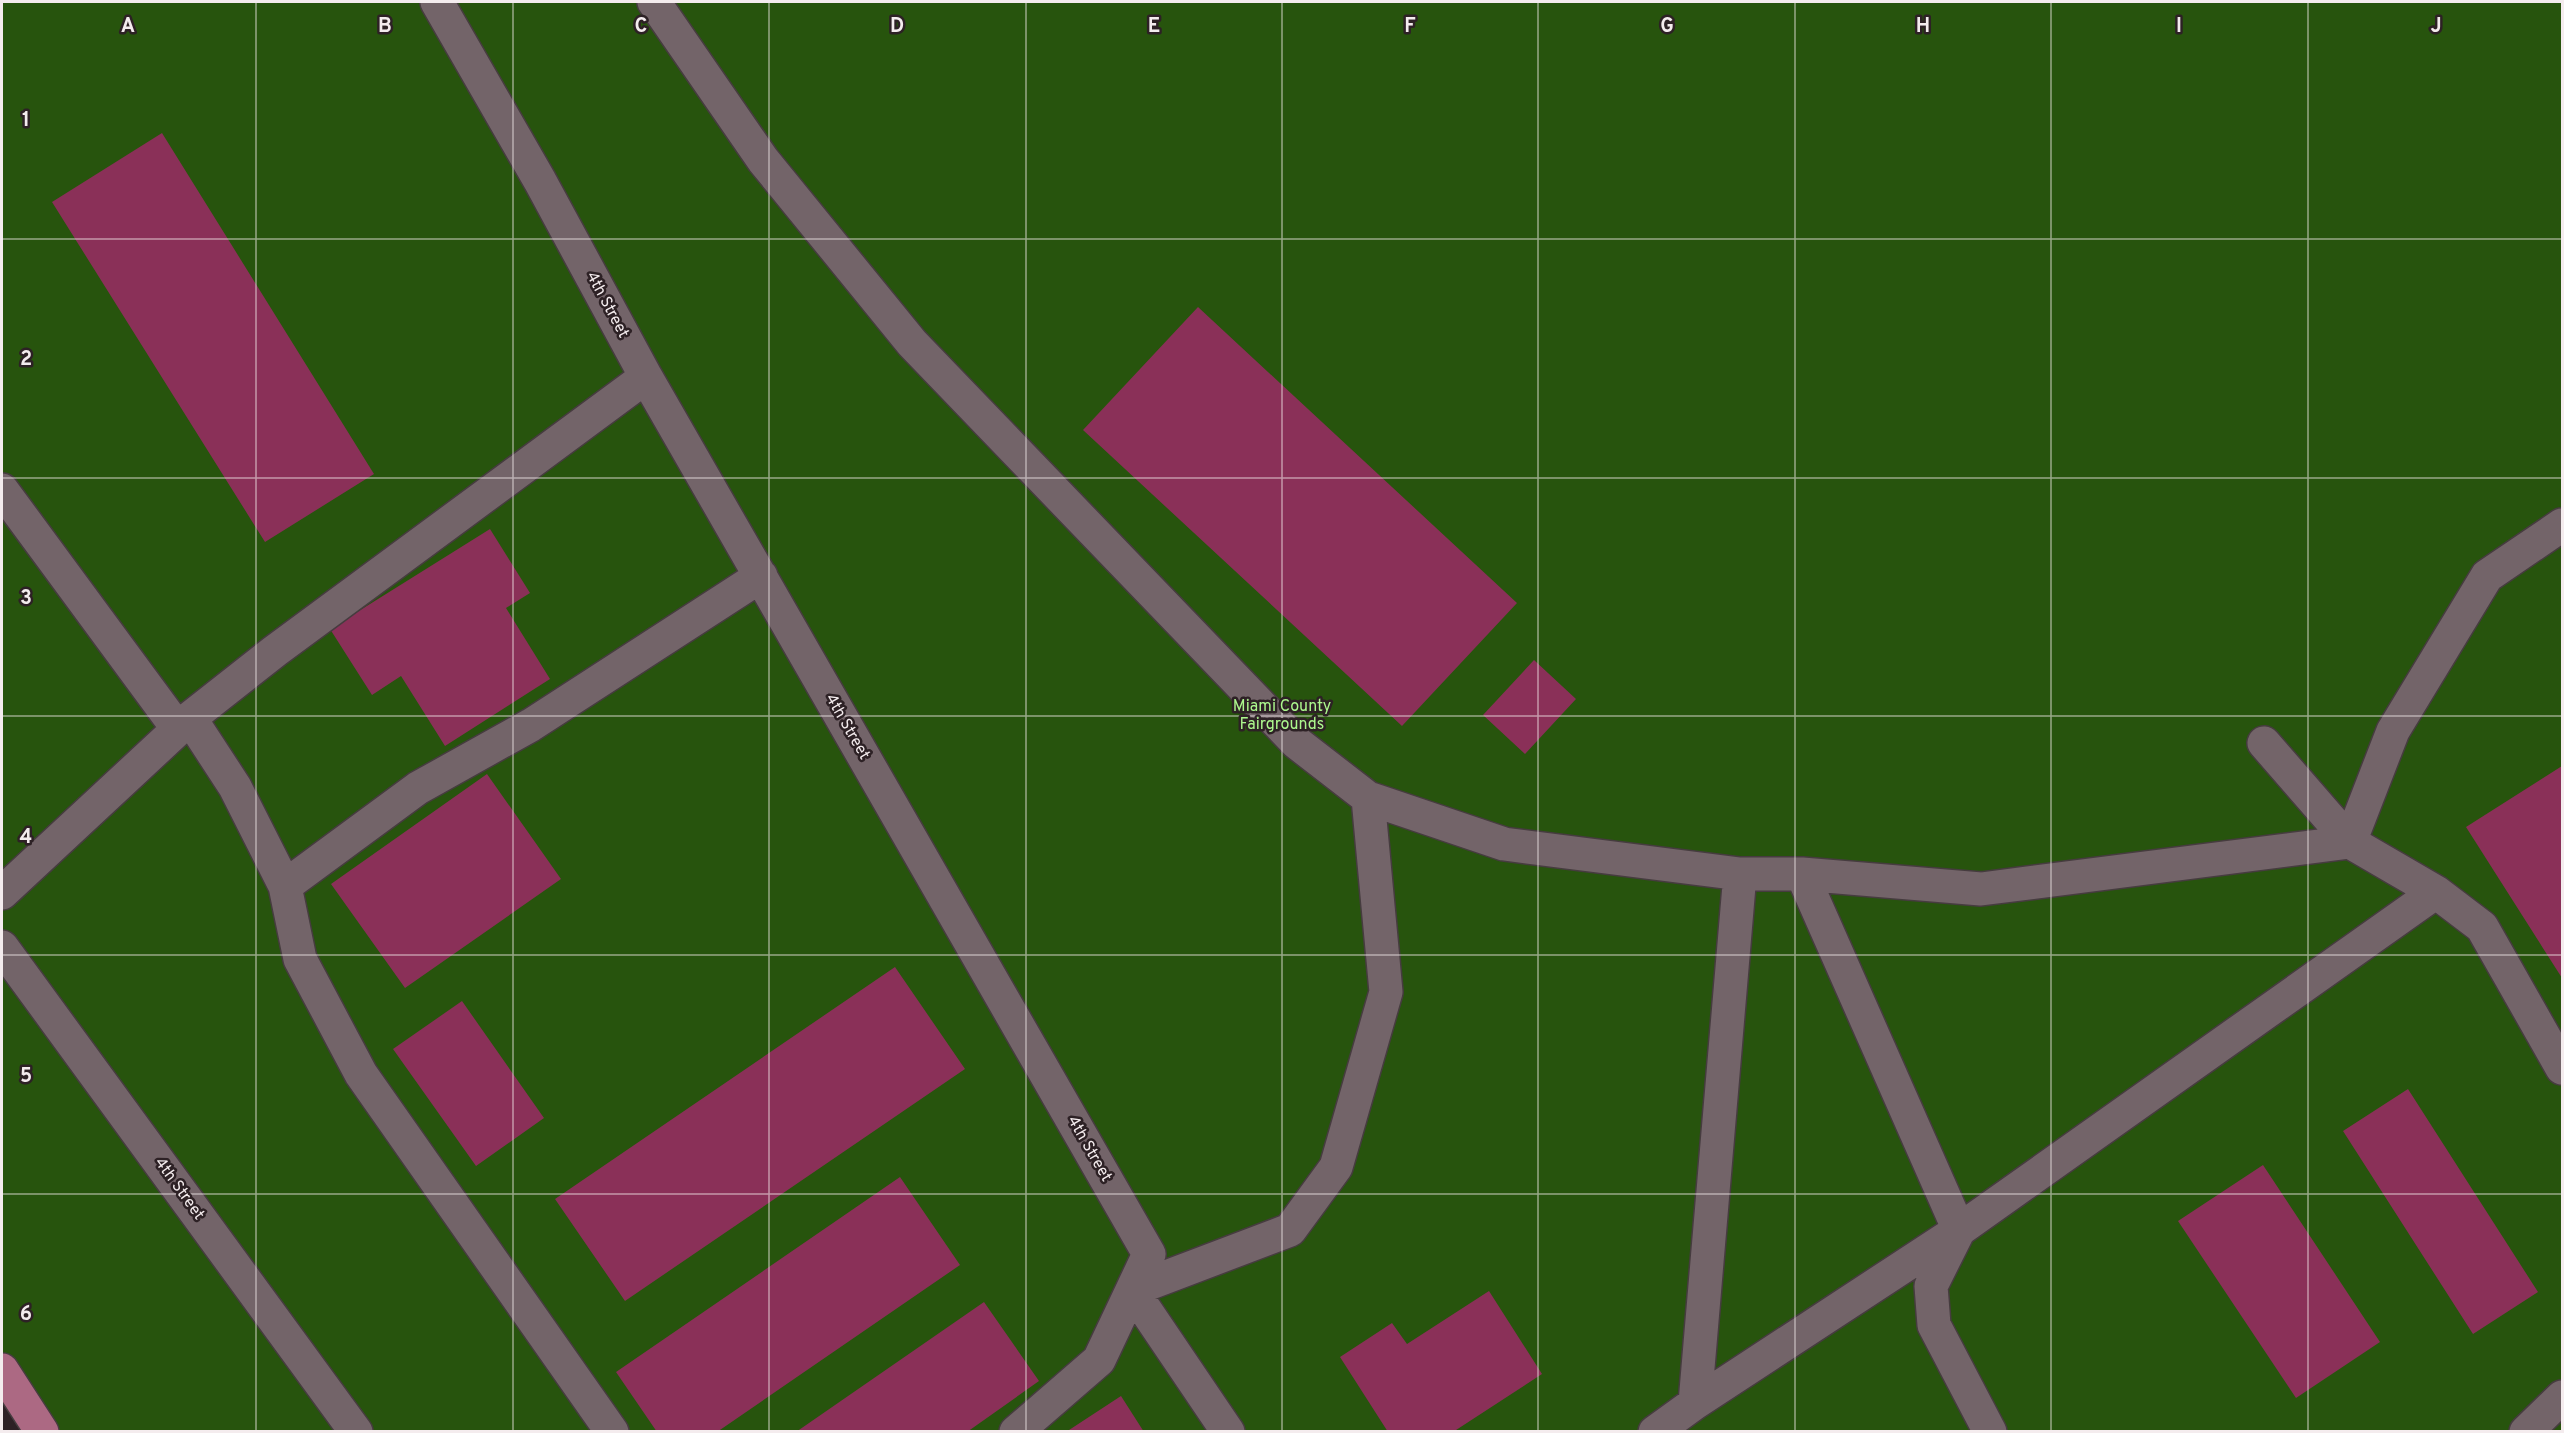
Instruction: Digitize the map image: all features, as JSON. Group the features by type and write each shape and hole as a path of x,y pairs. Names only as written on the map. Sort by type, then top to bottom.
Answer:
{"main road":[{"path":"2,1370 42,1431"}],"lane":[{"name":"4th Street","path":"437,2 540,181 646,377 1149,1254 1099,1360 1016,1431"},
{"path":"654,2 763,160 912,343 1297,742 1368,798 1504,844 1740,874 1802,874 1981,889 2350,842"},
{"path":"2,892 184,723 275,651 646,377"},
{"path":"2,490 235,788 285,886 300,959 361,1074 612,1431"},
{"path":"2350,842 2393,731 2487,576 2562,525"},
{"path":"285,886 418,788 531,725 760,576"},
{"path":"2264,743 2350,842 2436,892 2482,927 2562,1068"},
{"path":"1228,1431 1132,1290 1290,1230 1336,1167 1386,992 1368,798"},
{"path":"1695,1403 1740,874"},
{"path":"1802,874 1959,1230"},
{"path":"1655,1431 1959,1230 2436,892"},
{"name":"4th Street","path":"2,947 356,1431"},
{"path":"1959,1230 1931,1286 1934,1325 1990,1431"},
{"path":"2526,1431 2560,1389"}],"green space":[{"name":"Miami County Fairgrounds","path":"2,2 2562,2 2562,1431 42,1431 2,1370"}],"building":[{"path":"162,133 374,474 265,542 52,202"},
{"path":"1198,307 1517,603 1402,726 1083,430"},
{"path":"490,529 530,593 506,608 550,679 445,746 401,676 372,695 330,629"},
{"path":"1534,660 1576,699 1525,754 1483,715"},
{"path":"2562,766 2562,978 2466,827"},
{"path":"487,774 561,879 405,988 331,884"},
{"path":"895,967 965,1069 625,1301 555,1199"},
{"path":"462,1001 544,1118 476,1166 393,1049"},
{"path":"2408,1089 2538,1292 2473,1334 2343,1131"},
{"path":"2263,1165 2380,1342 2296,1398 2178,1221"},
{"path":"900,1177 960,1265 717,1432 657,1432 616,1372"},
{"path":"1489,1291 1542,1374 1453,1432 1388,1432 1340,1357 1392,1323 1407,1344"},
{"path":"984,1302 1039,1381 967,1432 796,1432"},
{"path":"1121,1396 1144,1432 1066,1432"}]}
